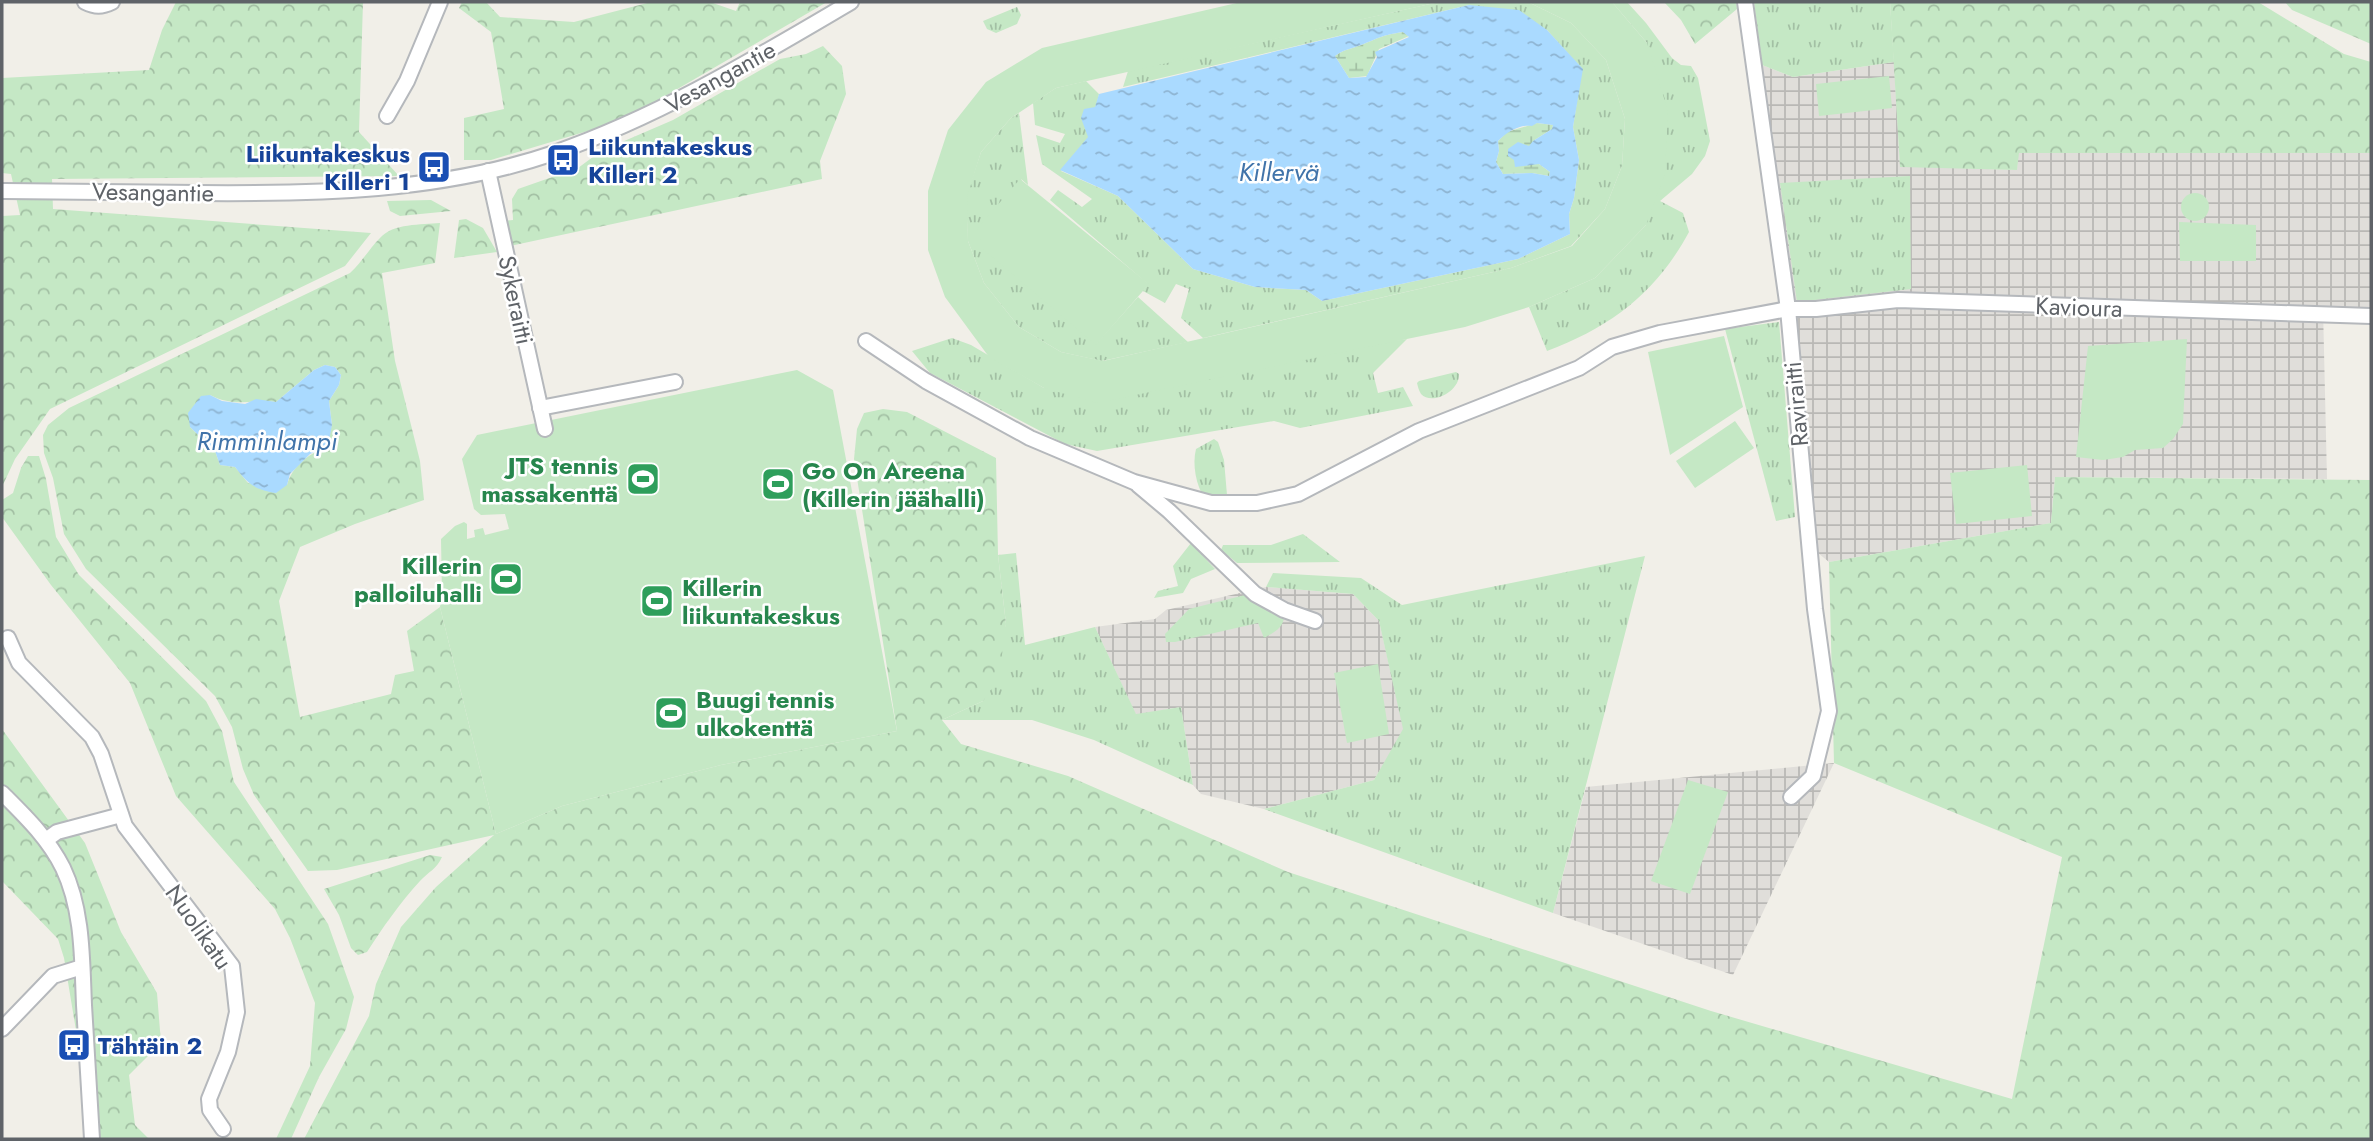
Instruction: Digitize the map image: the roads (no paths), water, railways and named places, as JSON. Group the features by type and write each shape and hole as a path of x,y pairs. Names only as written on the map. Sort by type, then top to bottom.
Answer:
{"street":[{"path":"85,2 97,7 112,2"},
{"path":"387,116 407,81 440,2"},
{"name":"Vesangantie","path":"2,191 247,193 354,190 449,179 551,154 656,111 759,57 850,2"},
{"name":"Raviraitti","path":"1745,2 1788,309 1815,609 1829,711 1813,776 1791,797"},
{"name":"Sykeraitti","path":"488,170 545,429"},
{"name":"Kavioura","path":"1134,482 1211,502 1257,503 1298,494 1419,431 1579,368 1612,347 1660,333 1788,309 1918,300 2371,316"},
{"path":"866,341 926,381 1030,438 1134,482 1169,511 1255,594 1284,610 1315,621"},
{"path":"540,408 675,382"},
{"name":"Nuolikatu","path":"8,638 19,663 92,737 101,754 125,826 232,966 237,1012 228,1052 209,1099 211,1110 223,1129"},
{"path":"2,793 46,840 62,865 76,907 92,1139"},
{"path":"46,840 57,832 121,815"},
{"path":"2,1029 53,975 82,967"}],"water":[{"name":"Killervä","path":"1469,5 1519,10 1547,30 1583,69 1573,127 1579,160 1569,214 1570,234 1518,259 1322,301 1306,290 1255,287 1193,269 1118,196 1060,170 1088,137 1081,118 1084,109 1095,107 1099,94","holes":["1403,32 1409,37 1375,52 1377,57 1366,77 1349,78 1335,56 1381,37","1537,123 1553,125 1552,129 1529,146 1518,142 1508,149 1508,156 1514,160 1515,167 1539,164 1550,172 1549,176 1532,173 1503,174 1496,162 1498,141 1514,129"]},
{"name":"Rimminlampi","path":"325,365 335,367 341,375 339,385 329,401 332,425 329,441 324,448 310,454 290,474 287,485 276,493 252,485 235,467 220,465 215,451 190,427 188,413 201,396 210,395 222,401 245,404 256,399 276,402 314,370"}],"place":[{"name":"Liikuntakeskus Killeri 2","path":"563,160"},
{"name":"Liikuntakeskus Killeri 1","path":"434,167"},
{"name":"JTS tennis massakenttä","path":"643,479"},
{"name":"Go On Areena (Killerin jäähalli)","path":"778,484"},
{"name":"Killerin palloiluhalli","path":"506,579"},
{"name":"Killerin liikuntakeskus","path":"657,601"},
{"name":"Buugi tennis ulkokenttä","path":"671,713"},
{"name":"Tähtäin 2","path":"74,1045"}]}
